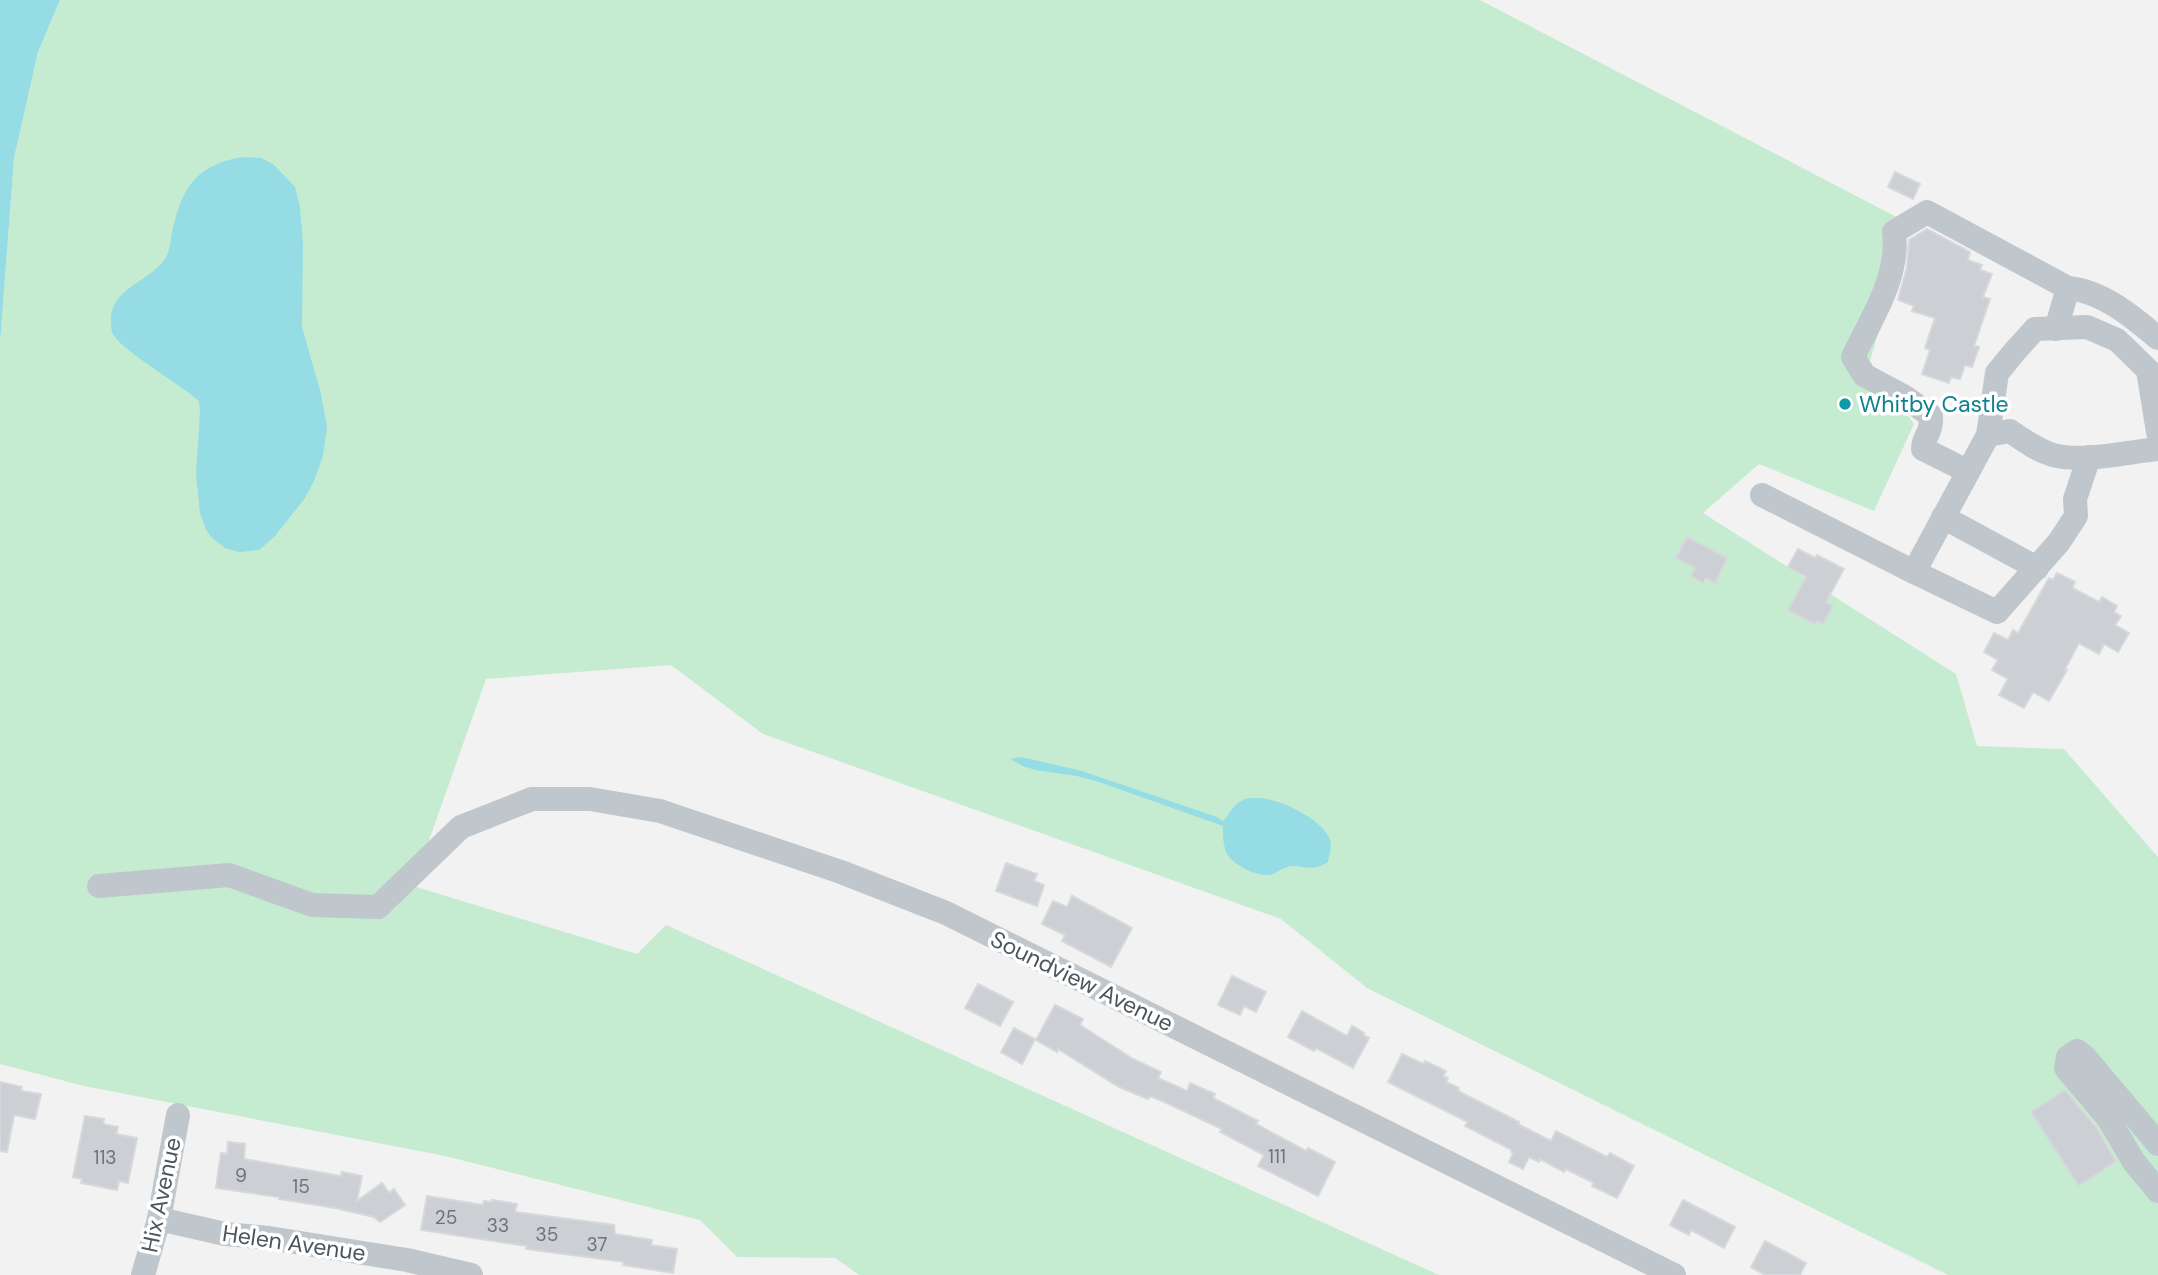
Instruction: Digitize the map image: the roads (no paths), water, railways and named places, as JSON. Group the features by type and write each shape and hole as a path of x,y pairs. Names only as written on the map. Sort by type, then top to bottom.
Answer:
{"street":[{"path":"1969,468 1923,449 1923,443 1932,429 1931,416 1905,397 1864,375 1853,358 1893,267 1894,232 1927,212 2068,288 2082,289 2132,316 2158,338"},
{"path":"2056,329 2068,288"},
{"path":"1914,572 1988,435 1997,373 2035,329 2087,327 2117,340 2153,363 2158,432"},
{"path":"1988,435 2010,431 2029,444 2055,455 2100,458 2158,449"},
{"path":"1762,495 1997,612 2059,542 2076,516 2075,499 2089,457"},
{"path":"1943,517 2037,568"},
{"name":"Soundview Avenue","path":"99,886 229,875 312,905 378,907 461,827 532,799 590,799 660,811 841,872 947,913 1674,1275"},
{"path":"2158,1144 2084,1056 2077,1051 2067,1057 2066,1068 2108,1118 2134,1162 2158,1191"},
{"name":"Hix Avenue","path":"142,1275 159,1219 178,1115"},
{"name":"Helen Avenue","path":"159,1219 225,1234 269,1238 406,1267 471,1275"}],"water":[{"path":"0,0 60,0 38,52 14,158 0,344"},
{"path":"242,157 261,158 273,164 295,187 300,207 303,243 302,327 321,394 327,427 323,456 305,498 275,536 259,550 239,552 225,548 212,538 200,513 196,474 199,401 116,339 112,332 111,317 120,297 165,259 177,213 195,179 214,165"},
{"path":"1021,757 1082,771 1223,821 1241,801 1263,798 1277,802 1305,814 1325,831 1331,843 1328,862 1313,868 1291,866 1269,875 1255,873 1239,865 1227,854 1223,826 1099,782 1035,770 1010,759"}],"place":[{"name":"Whitby Castle","path":"1845,404"}]}
